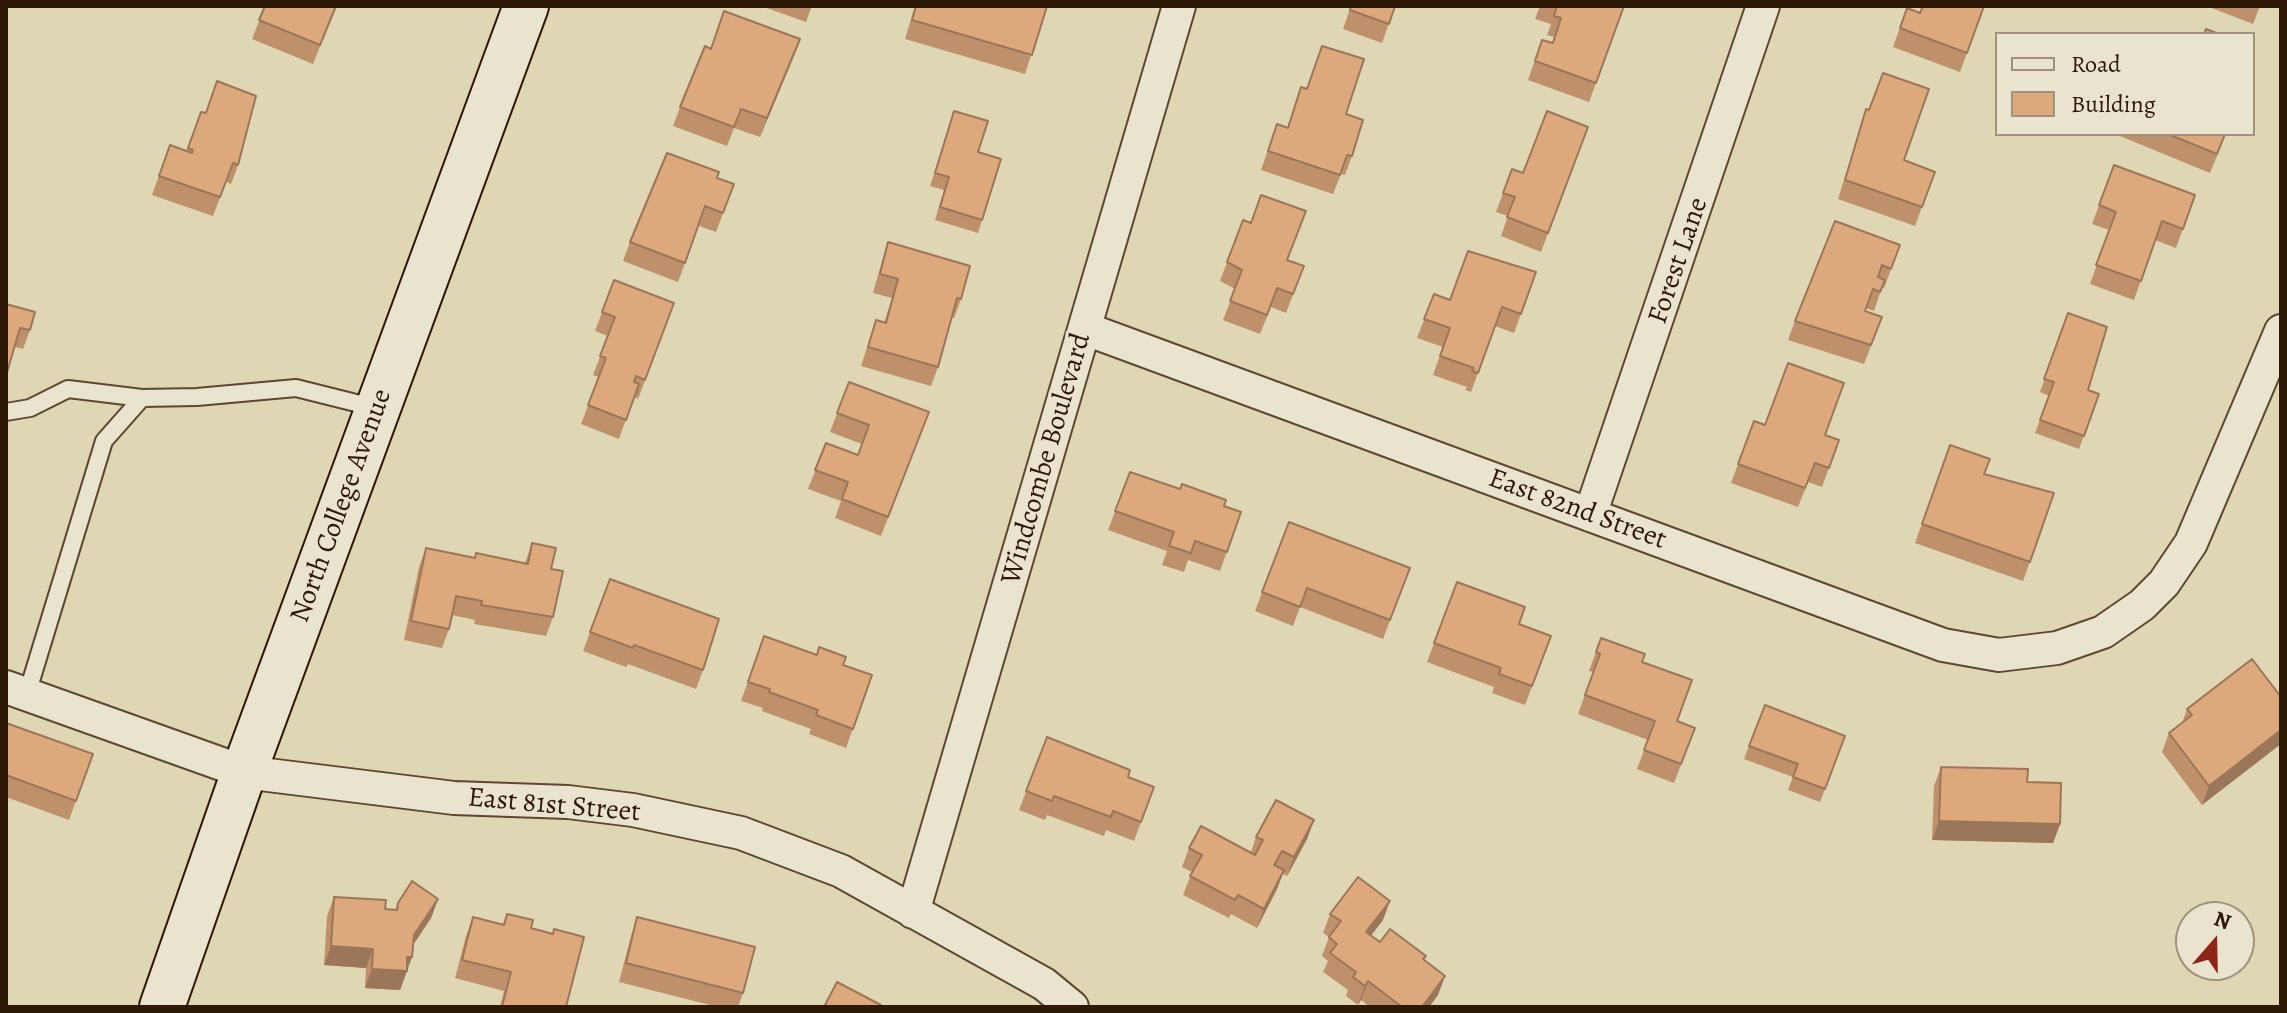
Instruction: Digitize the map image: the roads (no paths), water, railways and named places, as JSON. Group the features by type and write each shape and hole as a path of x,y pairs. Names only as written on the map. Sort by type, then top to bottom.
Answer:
{"main road":[{"name":"North College Avenue","path":"162,1007 244,772 526,6"}],"street":[{"name":"Windcombe Boulevard","path":"913,912 1179,6"},
{"name":"Forest Lane","path":"1590,515 1763,6"},
{"name":"East 82nd Street","path":"1086,329 1943,645 1999,655 2074,643 2103,632 2142,605 2183,558 2281,331"},
{"name":"East 81st Street","path":"16,690 244,772 454,798 568,802 697,821 741,833 841,871 1044,984 1072,1007"}],"lane":[{"path":"6,412 30,408 68,389 142,398 197,397 296,388 378,409"},
{"path":"16,690 104,441 142,398"}]}
